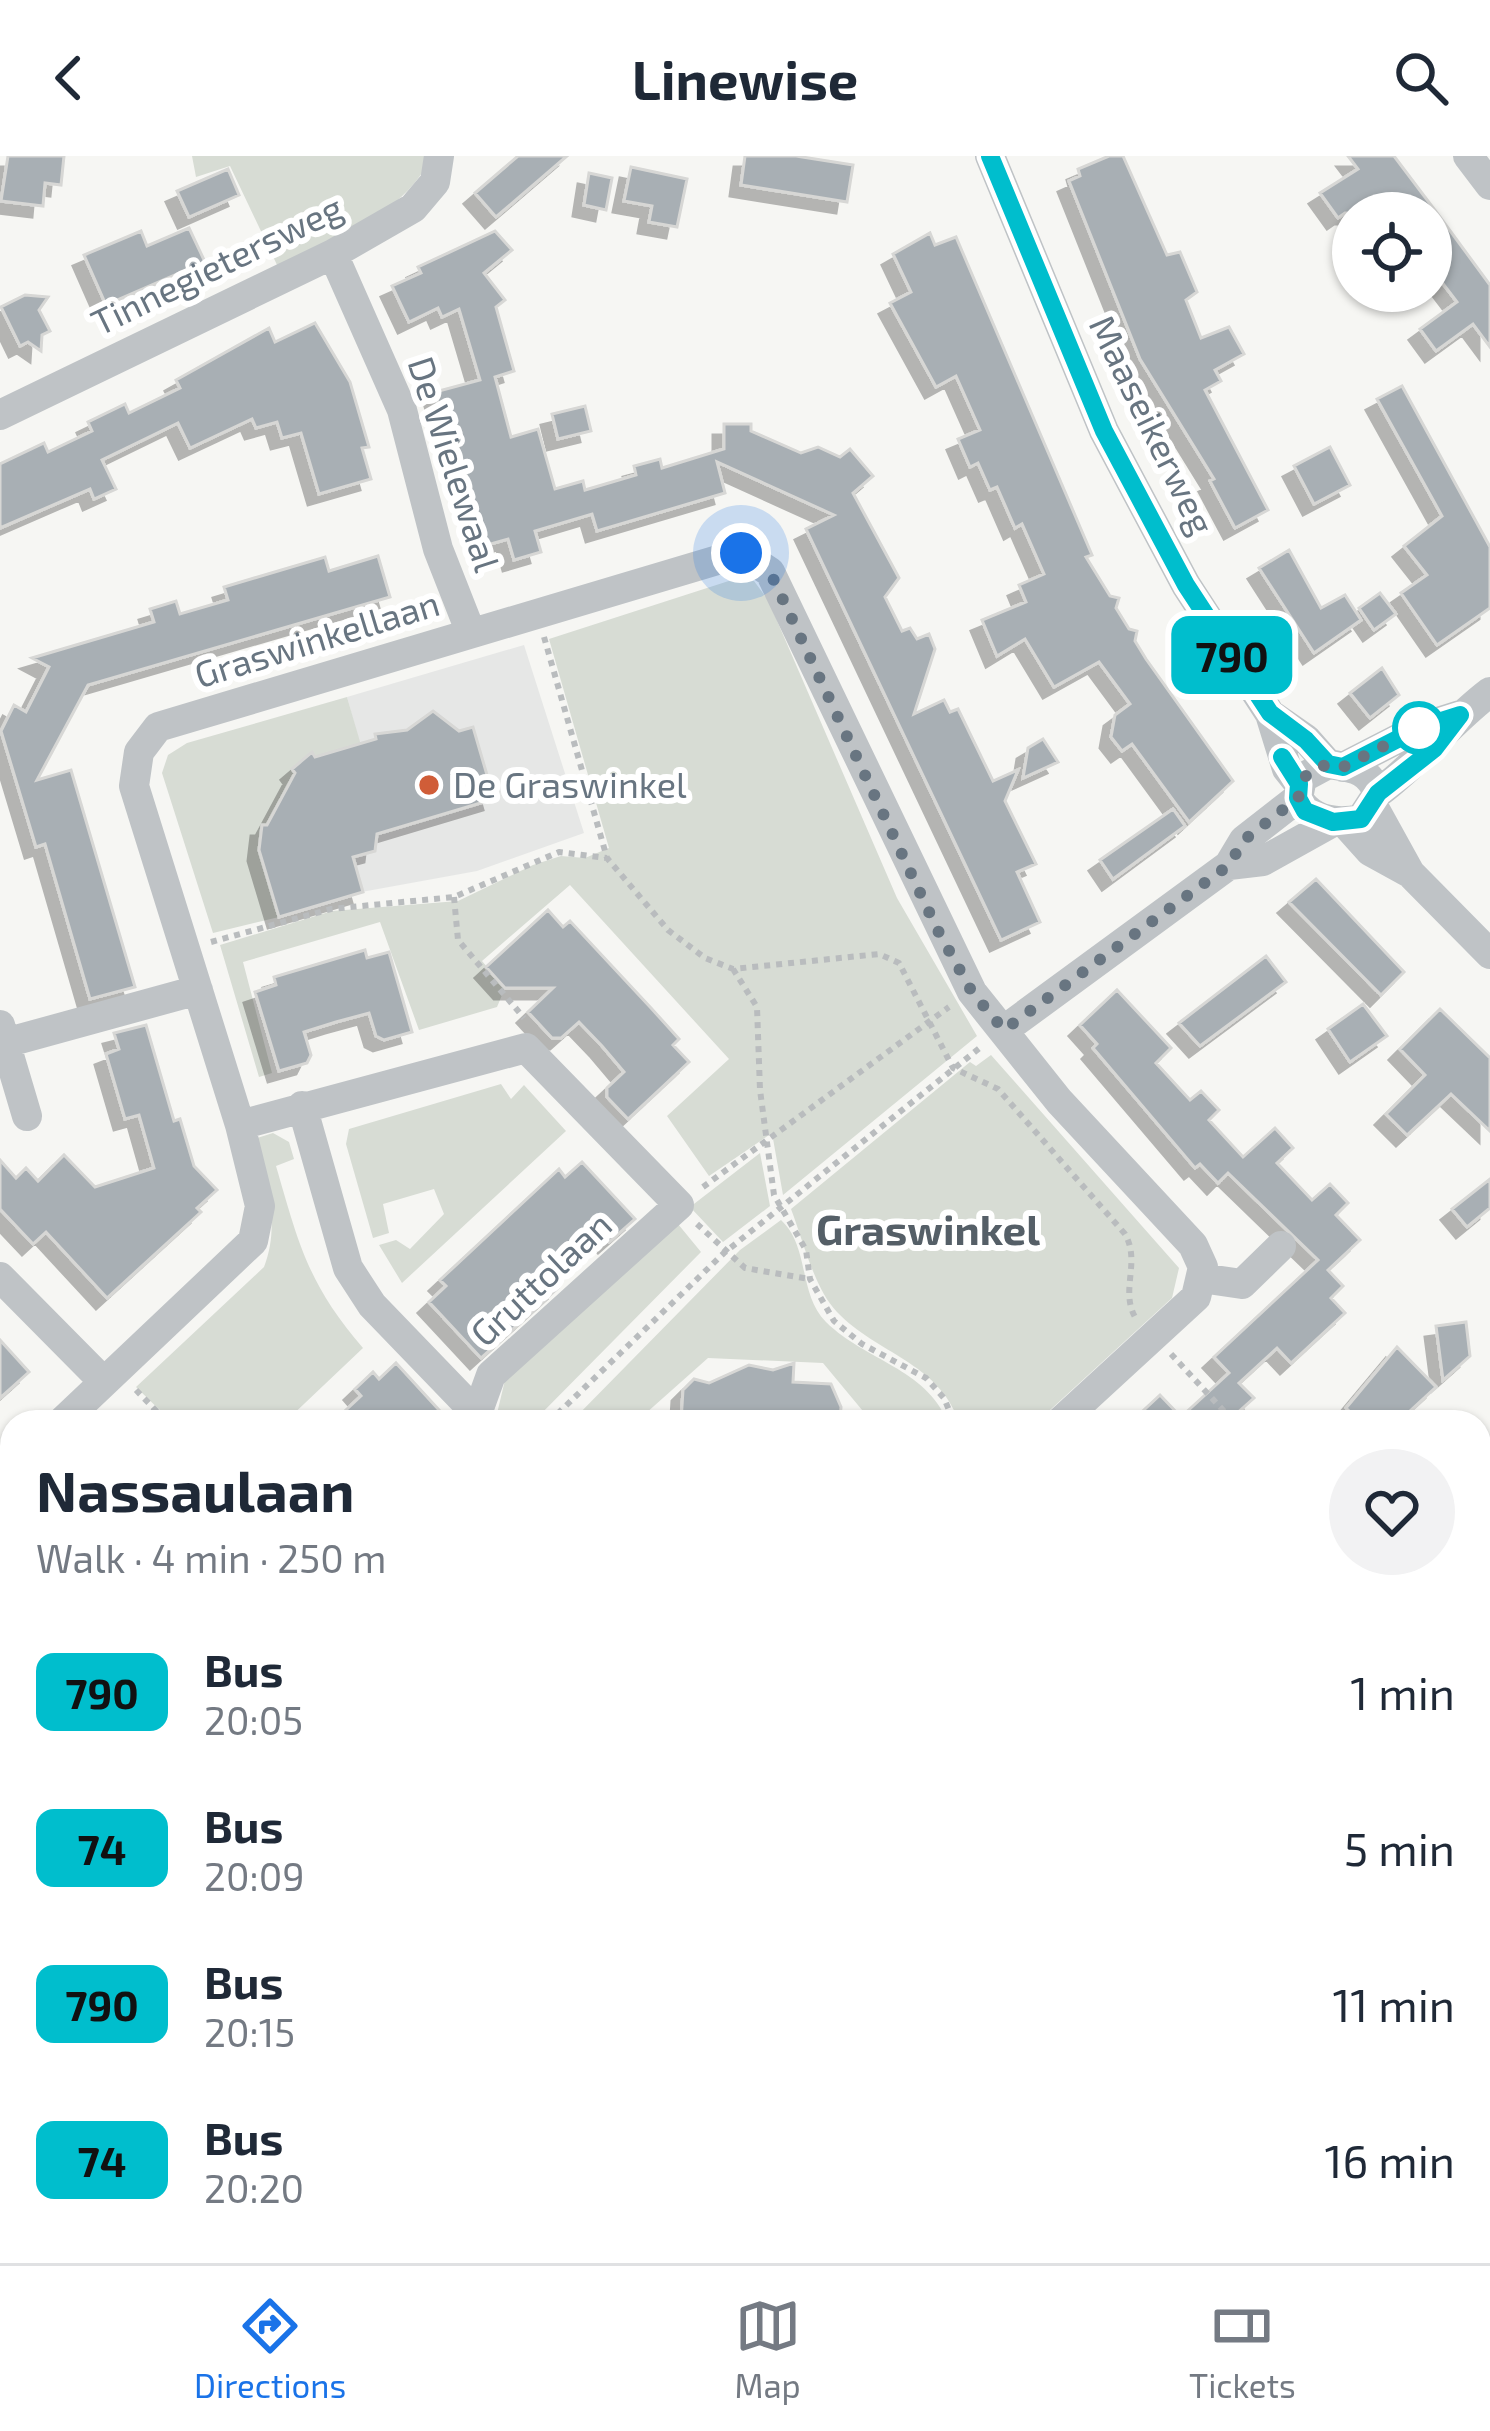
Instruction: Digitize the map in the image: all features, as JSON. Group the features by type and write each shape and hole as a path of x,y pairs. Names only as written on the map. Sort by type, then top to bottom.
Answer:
{"street":[{"name":"Tinnegietersweg","path":"0,415 333,254 413,208 435,182 439,156"},
{"name":"Maaseikerweg","path":"990,156 1104,431 1186,585 1270,713 1298,791"},
{"path":"1468,156 1490,185"},
{"name":"De Wielewaal","path":"333,254 403,410 438,549 471,633"},
{"name":"Graswinkellaan","path":"75,1410 253,1241 260,1206 240,1125 134,786 139,752 158,728 741,553 770,572 972,992 1059,1101 1193,1244 1203,1267 1201,1278"},
{"path":"1229,865 1263,861 1339,822 1361,819 1375,800 1434,749 1460,715 1490,692"},
{"name":"Maaseikerweg","path":"1270,713 1336,766"},
{"path":"1004,1030 1229,865 1244,840 1298,791 1307,773 1336,766 1460,715"},
{"path":"1336,766 1366,771 1410,873"},
{"path":"1298,791 1305,811 1339,822 1370,851 1410,873 1490,954"},
{"path":"27,1116 3,1034 198,990"},
{"path":"240,1125 526,1048 679,1205"},
{"path":"302,1106 348,1268 396,1332 469,1410"},
{"name":"Gruttolaan","path":"480,1410 491,1375 679,1205"},
{"path":"1073,1410 1196,1297 1201,1278 1242,1284 1281,1246"},
{"path":"0,1277 111,1376"}],"path":[{"path":"538,614 607,858 685,946 733,969 879,954 899,963 953,1068 998,1089 1125,1234 1134,1250 1127,1298 1162,1330 1185,1338 1169,1353 1223,1410"},
{"path":"185,950 331,909 454,896 559,852 607,858"},
{"path":"454,896 458,940 536,1032 526,1048"},
{"path":"733,969 757,1007 765,1141 781,1208 806,1250 810,1279 834,1321 862,1344 926,1378 949,1410"},
{"path":"810,1279 745,1268 724,1253 679,1205 972,992"},
{"path":"561,1410 724,1253 1004,1030"},
{"path":"111,1376 152,1410"}],"shaded area":[{"path":"192,156 432,156 419,177 385,210 278,267 230,166 196,177"},
{"path":"738,578 754,581 768,600 897,898 977,1036 783,1195 772,1133 709,1176 667,1116 729,1059 570,885 482,961 505,988 497,1007 419,1030 380,922 243,962 272,1073 259,1077 220,945 332,911 458,901 533,865 561,856 585,858 609,848 549,639"},
{"name":"De Graswinkel","path":"524,645 584,833 477,871 356,893 269,828 297,775 360,744 347,697"},
{"path":"347,697 361,745 301,778 275,809 271,851 279,917 213,933 162,773 168,755 187,743"},
{"path":"991,1055 1179,1268 1172,1298 1050,1410 953,1410 922,1372 837,1312 816,1277 791,1209 970,1062 976,1066"},
{"path":"501,1084 511,1099 524,1085 566,1131 402,1283 379,1245 396,1240 410,1249 444,1214 434,1189 383,1204 389,1233 373,1238 346,1144 349,1129"},
{"path":"273,1133 289,1142 294,1159 276,1166 292,1219 317,1283 363,1348 298,1410 160,1410 136,1387 264,1267 271,1219 254,1139"},
{"path":"760,1153 770,1206 723,1242 690,1207"},
{"path":"781,1220 796,1243 811,1298 826,1322 910,1377 941,1410 862,1410 823,1363 708,1358 650,1410 583,1410 740,1250"},
{"path":"678,1224 701,1252 545,1410 498,1410 505,1380"}],"building":[{"path":"8,156 64,156 61,185 45,183 43,206 1,201"},
{"path":"518,156 567,156 496,217 475,193"},
{"path":"745,156 796,156 853,165 847,202 741,185"},
{"path":"1109,156 1123,156 1167,255 1180,252 1197,292 1186,300 1201,338 1229,327 1244,354 1215,370 1221,381 1205,390 1268,510 1235,528 1210,481 1214,479 1140,359 1069,181 1080,176 1078,169"},
{"path":"1348,156 1394,156 1421,192 1332,192 1332,210 1320,193 1358,169"},
{"path":"631,167 687,179 677,227 649,222 652,206 624,201"},
{"path":"228,169 239,195 189,217 177,191"},
{"path":"589,173 612,178 606,210 584,205"},
{"path":"189,228 205,262 106,305 84,255 141,231 147,246"},
{"path":"495,231 512,250 484,273 505,300 496,307 514,371 495,377 511,437 538,429 555,489 583,481 585,490 636,475 634,466 660,459 662,468 724,449 724,424 751,424 751,431 801,453 818,447 840,457 850,449 873,476 853,493 899,578 885,597 902,631 910,628 917,639 929,634 935,649 914,714 944,700 950,712 958,709 993,781 1018,770 1005,801 1036,864 1017,872 1040,922 1001,940 806,529 834,515 717,462 725,493 597,531 592,514 535,531 541,552 514,560 508,539 480,547 471,515 477,513 451,423 444,425 435,392 480,380 459,309 442,317 438,308 409,322 392,286 421,273 418,267"},
{"path":"930,233 935,245 956,237 1092,555 1086,557 1110,596 1119,598 1116,608 1129,629 1137,631 1135,641 1146,659 1233,781 1189,822 1132,744 1122,751 1111,737 1115,715 1130,704 1099,662 1054,687 1025,639 997,656 982,620 1026,602 1019,585 1044,574 1022,524 1015,528 997,487 990,490 978,463 970,467 958,439 980,430 956,376 936,387 890,303 911,292 893,254"},
{"path":"1452,233 1490,285 1490,347 1473,324 1436,351 1420,329 1443,312 1452,312 1457,302 1452,295"},
{"path":"25,295 48,297 39,310 50,331 42,335 41,351 28,342 20,346 1,307"},
{"path":"315,323 350,382 369,447 362,448 371,479 319,494 301,433 282,438 277,422 256,428 252,419 190,448 178,423 102,460 116,489 94,499 90,489 0,528 0,464 44,443 48,452 92,431 88,422 125,404 129,413 180,388 176,380 269,328 275,342"},
{"path":"1402,386 1490,547 1490,608 1437,645 1401,593 1427,575 1404,546 1442,516 1377,399"},
{"path":"585,406 591,431 558,439 552,414"},
{"path":"1330,447 1350,485 1314,504 1294,466"},
{"path":"1289,550 1321,608 1345,595 1361,620 1314,653 1259,568"},
{"path":"378,556 390,597 88,685 37,780 71,770 135,987 90,999 45,844 36,847 1,731 14,705 26,712 49,667 32,658 154,622 150,609 176,601 180,614 228,600 224,587 325,557 329,571"},
{"path":"1380,593 1396,614 1374,630 1359,608"},
{"path":"1382,668 1399,695 1370,718 1350,693"},
{"path":"433,711 459,731 473,727 494,799 377,834 375,851 353,857 363,892 279,917 259,850 262,825 267,825 295,773 292,769 312,752 315,757 376,739 375,734 407,730"},
{"path":"1043,739 1058,762 1023,778 1028,748"},
{"path":"1173,809 1185,826 1113,879 1100,860"},
{"path":"1316,879 1404,972 1381,995 1289,902"},
{"path":"548,910 563,927 570,921 651,1008 679,1039 673,1045 689,1062 628,1119 607,1097 607,1088 624,1072 602,1046 579,1022 561,1038 552,1038 528,1012 553,988 505,988 486,967"},
{"path":"365,950 367,958 389,952 412,1032 384,1040 376,1036 369,1013 336,1022 304,1032 311,1055 307,1063 279,1071 255,992 276,985 274,977"},
{"path":"1266,956 1286,982 1200,1046 1179,1023"},
{"path":"1117,990 1171,1048 1156,1063 1190,1100 1201,1091 1219,1110 1209,1120 1243,1157 1275,1128 1293,1148 1277,1163 1312,1200 1330,1184 1348,1203 1336,1215 1360,1240 1328,1270 1343,1286 1331,1298 1345,1313 1291,1363 1277,1348 1239,1383 1254,1398 1240,1410 1189,1410 1229,1373 1214,1357 1318,1260 1228,1173 1218,1183 1200,1164 1195,1168 1093,1048 1097,1044 1080,1025"},
{"path":"1363,1004 1387,1036 1350,1062 1328,1029"},
{"path":"1440,1009 1490,1058 1490,1131 1451,1094 1407,1135 1386,1114 1425,1075 1400,1049"},
{"path":"146,1025 174,1121 180,1119 194,1166 217,1190 197,1208 201,1212 107,1298 46,1232 33,1244 0,1209 0,1160 16,1178 26,1168 38,1181 64,1155 95,1187 154,1168 139,1115 125,1119 106,1054 119,1049 114,1033"},
{"path":"582,1162 635,1219 609,1242 591,1224 541,1270 558,1288 481,1358 429,1302 446,1286 440,1280 559,1169 565,1177"},
{"path":"1490,1179 1490,1208 1467,1227 1452,1209"},
{"path":"1466,1322 1470,1356 1443,1380 1436,1326"},
{"path":"0,1340 29,1372 0,1398"},
{"path":"1397,1347 1436,1387 1411,1410 1346,1408"},
{"path":"396,1363 439,1410 346,1410 361,1396 355,1389 373,1372 379,1379"},
{"path":"794,1363 793,1382 831,1384 841,1410 682,1410 683,1390 694,1379 709,1383 749,1365 773,1370"},
{"path":"1160,1395 1174,1410 1144,1410"}],"bus line":[{"name":"790","path":"990,156 1104,431 1186,585 1270,713 1328,764 1343,767 1419,728 1460,715 1434,749 1378,793 1361,819 1333,822 1305,811 1298,798 1299,784 1282,757"}],"place":[{"name":"De Graswinkel","path":"429,785"}],"district":[{"name":"Graswinkel","path":"928,1230"}],"route":[{"path":"741,553 770,572 937,929 972,992 1004,1030 1229,865 1244,840 1298,798 1297,789 1307,773 1328,764 1343,767 1419,728"}]}
